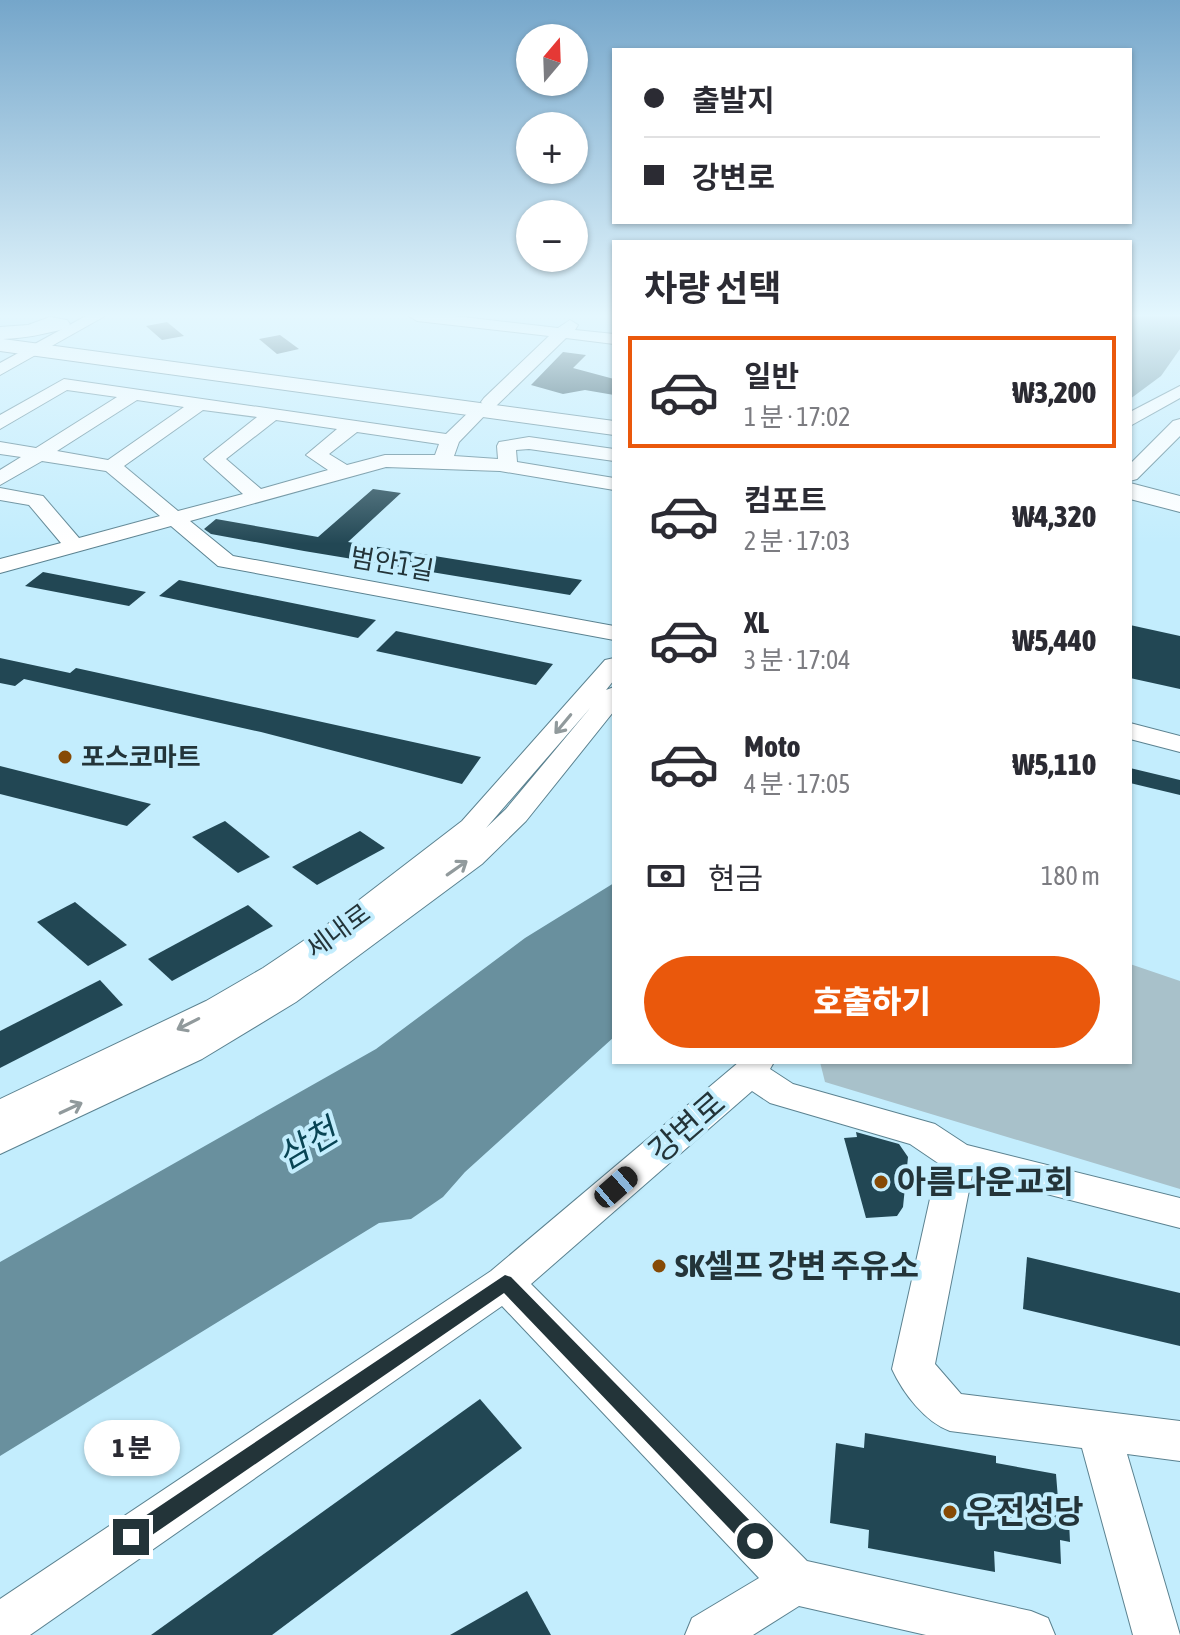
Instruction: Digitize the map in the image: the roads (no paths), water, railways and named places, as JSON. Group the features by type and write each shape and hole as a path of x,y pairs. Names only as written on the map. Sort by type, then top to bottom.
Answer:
{"main road":[{"path":"380,392 612,428"},
{"path":"485,407 612,419"},
{"path":"1132,492 1180,504"},
{"path":"1132,501 1180,513"}],"street":[{"path":"0,423 50,392"},
{"path":"122,392 450,440"},
{"path":"443,459 450,440 500,392"},
{"path":"1132,419 1178,392"},
{"path":"0,479 134,394"},
{"path":"0,448 112,466 201,403"},
{"path":"258,496 214,459 273,414"},
{"path":"1132,473 1180,425"},
{"path":"345,472 316,455 353,426"},
{"path":"508,465 506,446 529,443 612,455"},
{"path":"0,566 385,461 443,459 508,465 547,469 612,484"},
{"name":"범안1길","path":"112,466 226,561 612,633"},
{"path":"0,494 36,500 75,546"},
{"name":"세내로","path":"0,1114 218,1009 274,976 335,934 472,827 612,667"},
{"name":"세내로","path":"0,1140 190,1050 285,994 354,946 472,858 516,815 612,697"},
{"path":"1132,732 1180,744"},
{"name":"강변로","path":"0,1627 505,1283 753,1068 782,1094 922,1134 957,1157 1180,1213"},
{"path":"957,1157 913,1369 950,1412 1180,1441"},
{"path":"505,1283 795,1582 1031,1635"},
{"path":"1098,1430 1157,1635"},
{"path":"709,1635 795,1582"}],"water":[{"name":"삼천","path":"612,884 612,1039 465,1172 443,1197 411,1219 379,1223 0,1456 0,1262 376,1049 525,938"}],"place":[{"name":"포스코마트","path":"65,757"},
{"name":"아름다운교회","path":"881,1182"},
{"name":"SK셀프 강변 주유소","path":"659,1266"},
{"name":"우전성당","path":"950,1512"}]}
